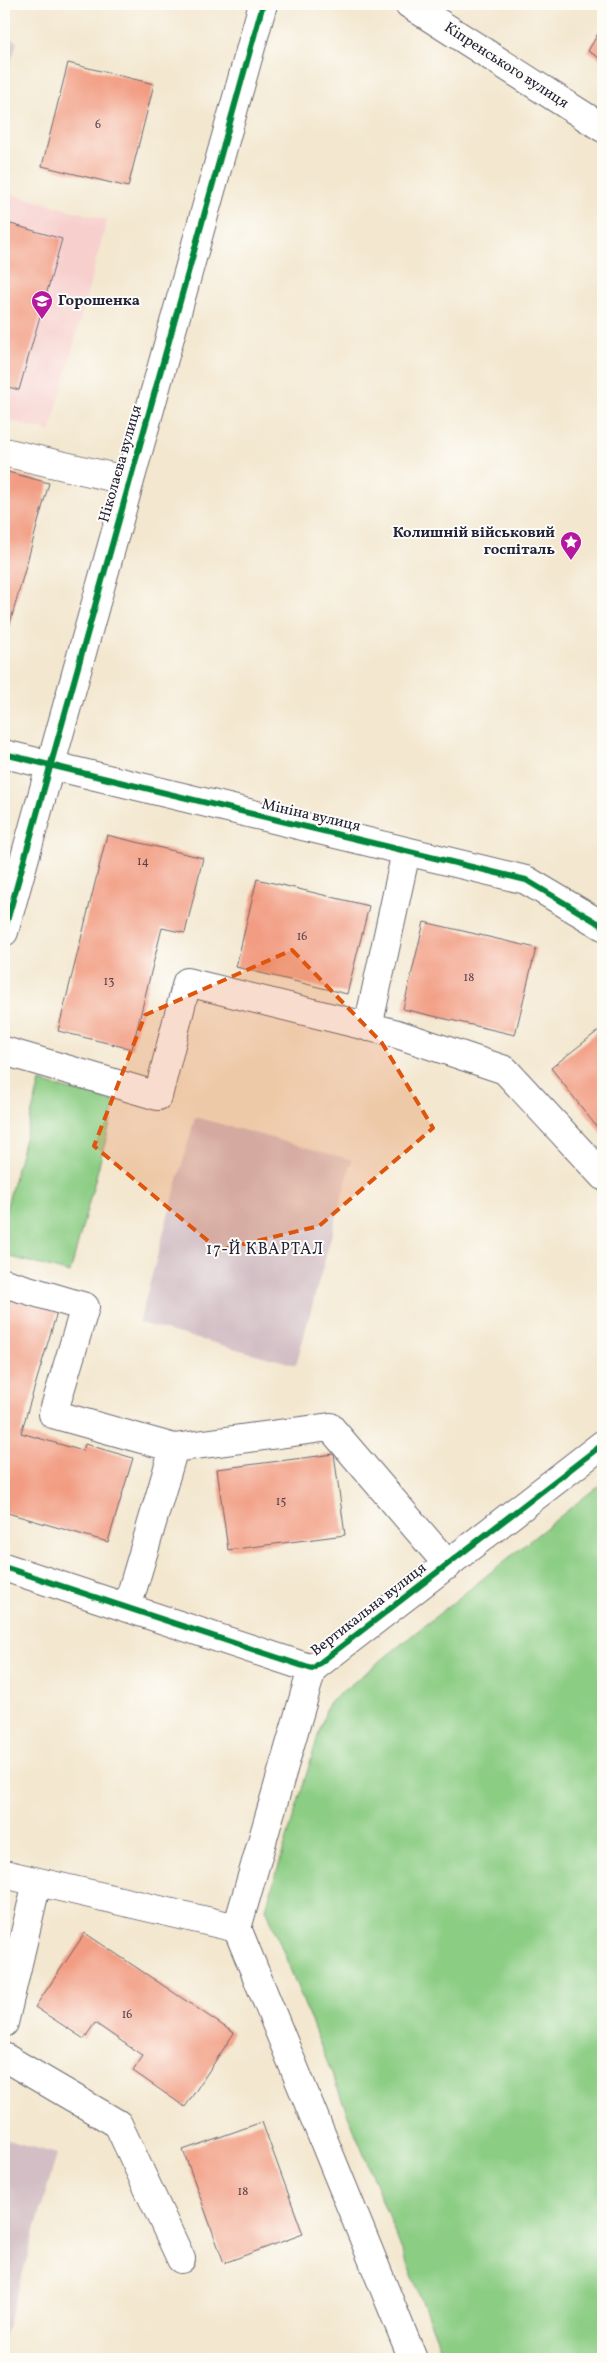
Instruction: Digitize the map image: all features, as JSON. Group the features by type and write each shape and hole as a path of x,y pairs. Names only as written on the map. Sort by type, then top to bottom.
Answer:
{"street":[{"name":"Ніколаєва вулиця","path":"4,932 263,4"},
{"name":"Кіпренського вулиця","path":"409,4 603,128"},
{"path":"4,452 130,481"},
{"name":"Мініна вулиця","path":"4,754 50,767 526,880 603,926"},
{"path":"368,1027 406,852"},
{"path":"4,1051 158,1096 187,982 394,1033 506,1070 603,1176"},
{"path":"4,1283 84,1306 53,1414 174,1448 330,1427 448,1564"},
{"name":"Вертикальна вулиця","path":"4,1568 312,1669 603,1444"},
{"path":"127,1608 174,1448"},
{"path":"312,1669 237,1928 413,2359"},
{"path":"4,1874 237,1928"},
{"path":"4,2022 37,1882"},
{"path":"4,2057 118,2124 181,2258"}],"highlighted area":[{"path":"292,950 382,1043 433,1128 319,1226 219,1250 94,1146 145,1015"}],"shaded area":[{"path":"4,34 17,42 4,87"},
{"name":"Горошенка","path":"4,192 107,220 50,432 4,419"},
{"path":"195,1117 352,1160 296,1365 139,1323"},
{"path":"4,2139 57,2154 4,2338"}],"green space":[{"path":"40,1082 116,1102 70,1273 4,1255 4,1217"},
{"path":"603,1482 603,2359 445,2359 266,1908 328,1703"}],"building":[{"path":"603,25 603,60 588,51"},
{"path":"68,63 154,84 128,187 42,166"},
{"path":"4,222 62,239 19,390 4,386"},
{"path":"4,471 49,483 4,645"},
{"path":"107,835 203,858 185,933 162,928 132,1049 58,1031"},
{"path":"257,879 369,906 347,994 236,967"},
{"path":"424,922 536,948 515,1035 403,1009"},
{"path":"603,1027 603,1135 551,1068"},
{"path":"4,1296 57,1312 21,1433 83,1451 85,1444 133,1458 108,1542 4,1512"},
{"path":"334,1454 345,1535 228,1550 217,1469"},
{"path":"85,1933 234,2033 185,2107 133,2071 143,2056 95,2023 84,2039 35,2007"},
{"path":"262,2122 303,2234 224,2263 183,2150"}],"cycle path":[{"path":"4,932 263,4"},
{"path":"4,754 526,880 603,926"},
{"path":"4,1567 312,1669 603,1444"}],"place":[{"name":"Горошенка","path":"42,320"},
{"name":"Колишній військовий госпіталь","path":"571,561"}],"district":[{"name":"17-Й КВАРТАЛ","path":"265,1250"}]}
